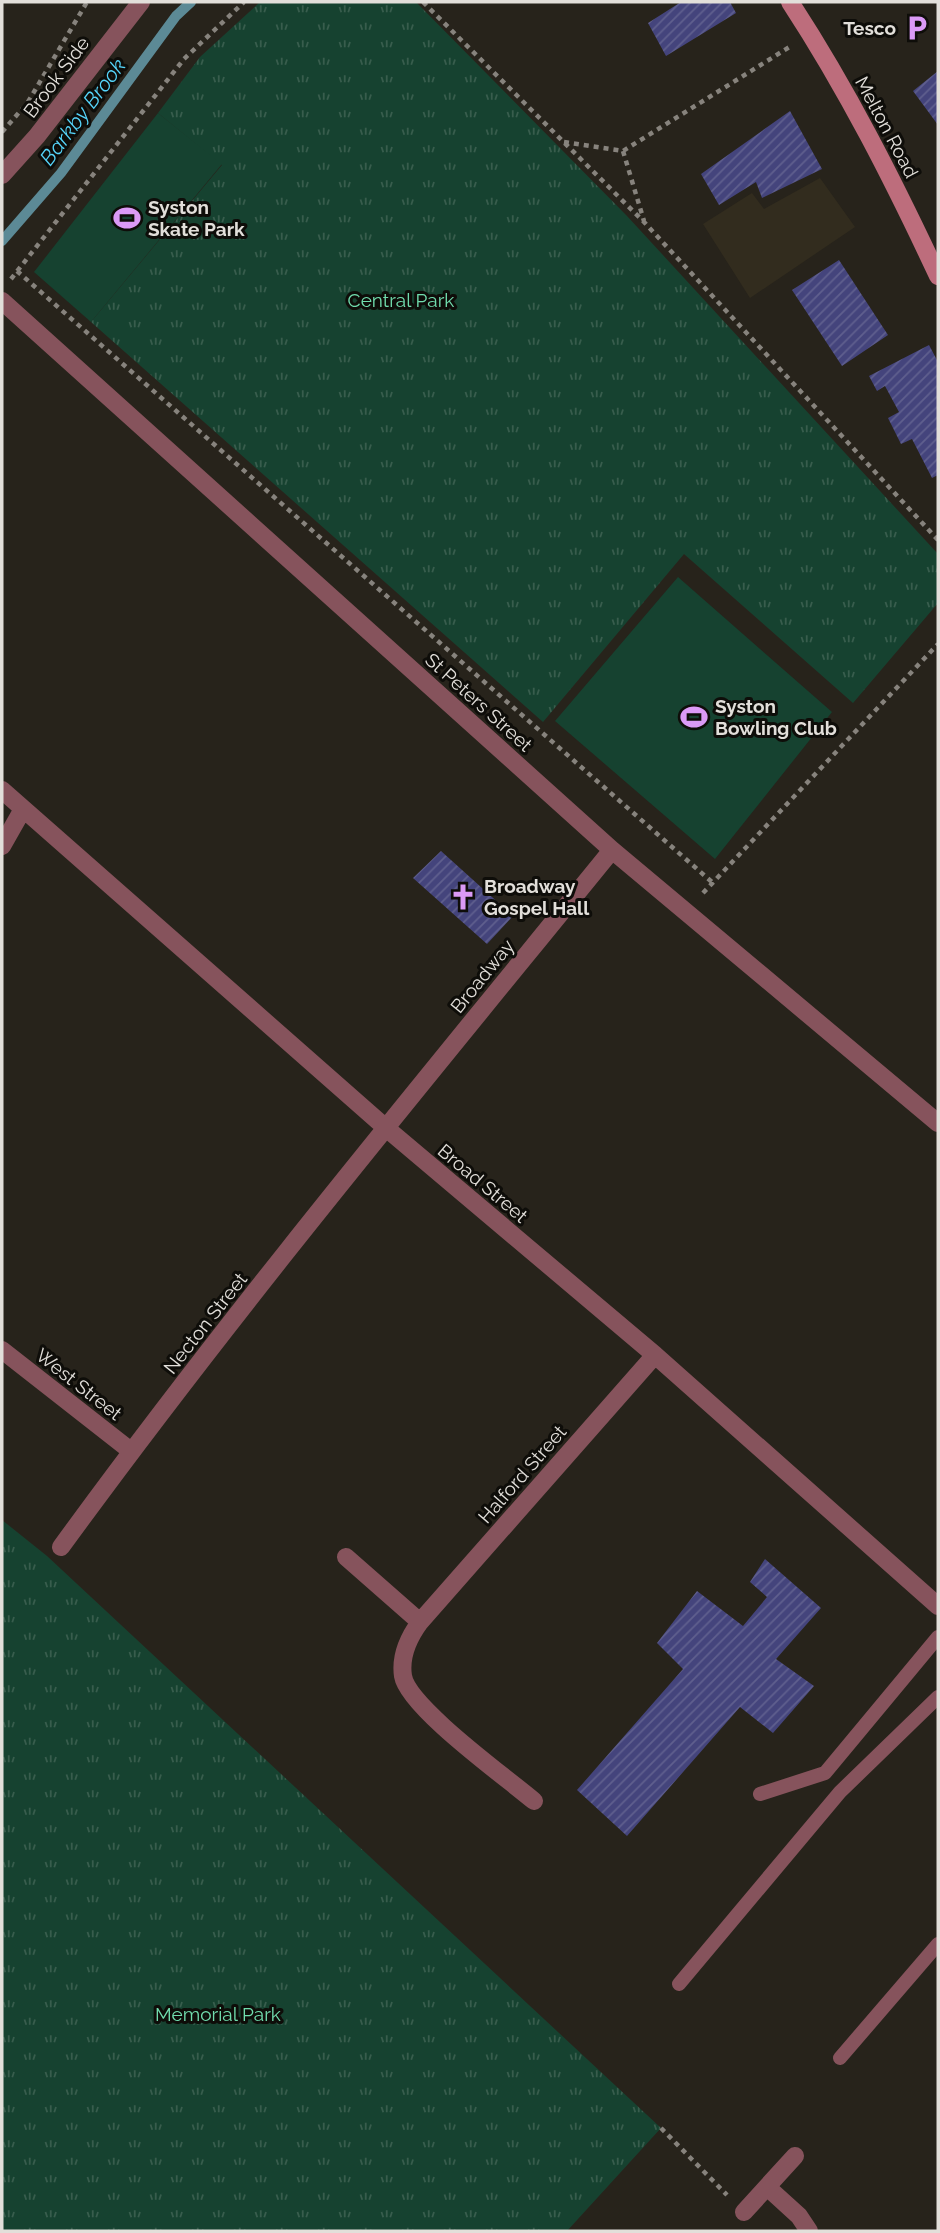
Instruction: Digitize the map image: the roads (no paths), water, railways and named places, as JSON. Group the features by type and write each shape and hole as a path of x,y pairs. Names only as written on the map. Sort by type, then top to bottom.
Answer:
{"street":[{"name":"Brook Side","path":"2,175 37,136 141,2"},
{"name":"Melton Road","path":"790,2 811,34 896,188 938,276"},
{"name":"St Peters Street","path":"2,301 612,850 938,1123"},
{"name":"Broad Street","path":"2,790 386,1128 655,1355 938,1606"},
{"path":"2,846 23,809"},
{"name":"Broadway","path":"386,1128 612,850"},
{"name":"Necton Street","path":"61,1547 131,1451 386,1128"},
{"name":"West Street","path":"2,1350 131,1451"},
{"name":"Halford Street","path":"534,1801 418,1703 408,1691 403,1677 405,1647 421,1622 655,1355"},
{"path":"346,1558 421,1622"},
{"path":"744,2212 795,2156"},
{"path":"767,2187 799,2216 809,2231"}],"lane":[{"path":"760,1794 825,1773 938,1637"},
{"path":"679,1984 840,1792 938,1697"},
{"path":"840,2058 938,1944"}],"waterway":[{"name":"Barkby Brook","path":"2,241 61,173 176,16 191,2"}],"place":[{"name":"Tesco","path":"917,28"},
{"name":"Syston Skate Park","path":"127,218"},
{"name":"Syston Bowling Club","path":"694,717"},
{"name":"Broadway Gospel Hall","path":"463,897"}],"park label":[{"name":"Central Park","path":"401,300"},
{"name":"Memorial Park","path":"218,2014"}]}
